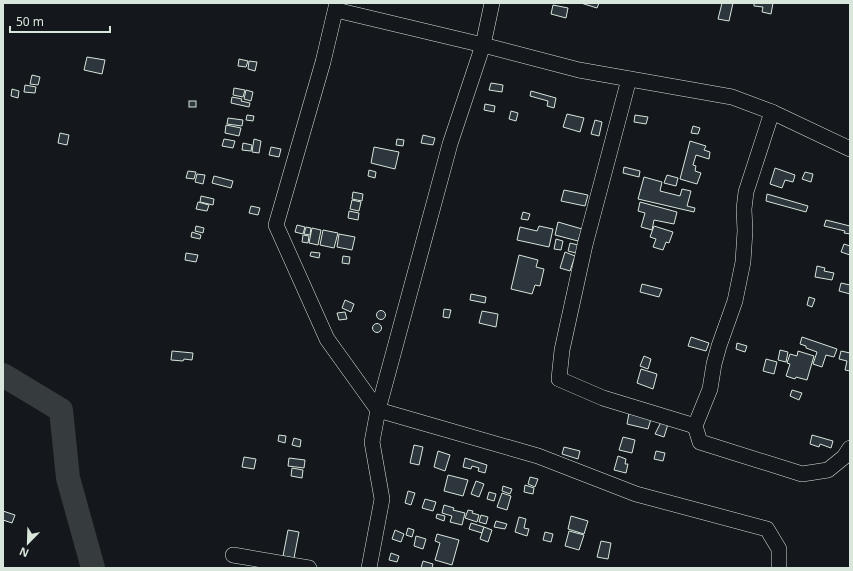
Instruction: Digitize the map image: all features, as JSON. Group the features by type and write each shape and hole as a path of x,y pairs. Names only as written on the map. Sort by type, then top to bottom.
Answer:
{"street":[{"path":"369,568 382,499 372,442 378,410 450,144 483,44 492,3"},
{"path":"779,568 779,550 767,529 636,494 538,456 378,410 327,339 276,225 323,62 336,6 579,70 732,97 772,112 850,149"},
{"path":"629,79 585,245 562,350 559,379 603,398 695,426"},
{"path":"772,112 746,192 744,209 745,232 743,262 735,301 719,346 714,364 710,389 695,426 700,442 802,474 828,470 844,457 850,448"},
{"path":"233,555 309,568"}],"building":[{"path":"581,3 599,3 597,8"},
{"path":"722,3 733,3 729,21 718,19"},
{"path":"754,3 773,3 771,14 762,12 763,7 754,6"},
{"path":"553,5 568,8 566,18 551,14"},
{"path":"87,57 105,60 102,74 84,70"},
{"path":"239,59 248,61 246,67 238,66"},
{"path":"249,61 257,62 255,71 248,69"},
{"path":"32,75 40,77 38,85 30,84"},
{"path":"491,83 503,85 502,92 489,90"},
{"path":"25,85 36,87 35,93 24,92"},
{"path":"234,88 245,90 243,97 233,95"},
{"path":"12,89 19,91 18,98 11,96"},
{"path":"246,90 253,92 251,101 244,99"},
{"path":"531,91 556,98 554,108 547,106 548,101 530,96"},
{"path":"232,97 242,99 241,101 250,103 249,107 231,103"},
{"path":"189,101 196,101 196,107 189,107"},
{"path":"485,104 495,106 494,112 484,110"},
{"path":"511,111 518,113 516,121 509,119"},
{"path":"567,114 584,118 580,132 563,127"},
{"path":"247,115 254,116 253,121 246,120"},
{"path":"635,115 648,117 646,124 634,122"},
{"path":"228,118 243,120 242,126 227,124"},
{"path":"595,120 602,122 599,136 591,134"},
{"path":"226,125 241,128 239,136 225,133"},
{"path":"693,126 700,128 698,134 691,133"},
{"path":"60,133 69,135 67,145 58,143"},
{"path":"423,135 435,138 433,145 421,143"},
{"path":"224,139 235,141 233,148 222,146"},
{"path":"254,139 261,141 259,153 252,152"},
{"path":"397,139 404,140 403,146 396,145"},
{"path":"690,141 706,146 704,150 710,152 709,159 696,155 693,165 696,166 695,171 701,173 697,184 680,179"},
{"path":"243,143 252,145 251,151 242,150"},
{"path":"271,147 281,149 279,157 269,155"},
{"path":"374,147 399,152 395,169 371,163"},
{"path":"624,167 640,171 639,177 623,173"},
{"path":"775,168 795,175 793,182 785,180 782,188 770,184"},
{"path":"369,170 376,172 375,178 368,176"},
{"path":"188,171 196,172 194,179 186,178"},
{"path":"805,172 813,174 811,182 802,179"},
{"path":"197,174 205,175 203,184 195,182"},
{"path":"667,175 678,178 676,186 664,183"},
{"path":"214,176 233,181 231,188 212,183"},
{"path":"644,177 662,182 660,191 680,196 682,189 691,191 687,206 695,208 694,212 638,199"},
{"path":"564,190 588,195 585,206 561,201"},
{"path":"353,192 363,194 362,201 352,199"},
{"path":"767,194 808,206 806,212 766,201"},
{"path":"201,196 214,199 213,205 200,202"},
{"path":"352,200 361,202 359,211 350,209"},
{"path":"198,202 209,205 207,211 196,209"},
{"path":"640,202 677,212 674,224 654,220 652,230 641,227 645,213 638,211"},
{"path":"251,206 260,208 258,215 249,213"},
{"path":"349,211 359,213 358,220 348,218"},
{"path":"523,212 530,214 528,220 521,219"},
{"path":"826,220 850,226 850,234 844,233 845,231 824,226"},
{"path":"558,222 582,229 578,241 555,235"},
{"path":"297,225 305,227 303,234 295,232"},
{"path":"196,226 204,228 203,233 195,231"},
{"path":"539,226 553,229 549,247 517,240 520,227 537,231"},
{"path":"654,226 673,232 669,243 666,242 663,250 653,247 656,239 650,237"},
{"path":"306,227 311,228 310,235 304,234"},
{"path":"312,228 321,230 318,245 309,243"},
{"path":"323,230 338,233 334,248 320,245"},
{"path":"192,232 201,235 200,239 191,237"},
{"path":"339,234 355,237 352,250 337,247"},
{"path":"303,235 309,236 308,243 302,242"},
{"path":"556,239 563,241 561,250 554,249"},
{"path":"570,243 578,245 576,253 568,251"},
{"path":"844,244 850,246 850,255 841,252"},
{"path":"311,252 320,253 319,258 310,256"},
{"path":"565,252 575,256 570,271 560,268"},
{"path":"186,253 198,255 196,262 185,260"},
{"path":"519,255 538,260 536,267 544,269 540,286 535,285 532,294 511,289"},
{"path":"343,256 350,257 349,264 342,263"},
{"path":"817,266 825,268 824,271 834,273 832,280 815,277"},
{"path":"841,283 850,285 850,294 839,291"},
{"path":"642,284 662,289 659,297 640,292"},
{"path":"471,294 486,297 485,303 470,300"},
{"path":"809,297 815,299 812,307 807,305"},
{"path":"345,300 354,304 351,312 342,308"},
{"path":"444,309 451,310 449,318 443,317"},
{"path":"379,311 383,311 385,315 383,319 379,319 377,317 377,313"},
{"path":"482,311 498,314 496,327 479,323"},
{"path":"345,312 347,319 339,320 337,313"},
{"path":"377,323 382,328 377,333 372,328"},
{"path":"691,337 709,343 706,351 688,346"},
{"path":"802,337 837,349 834,357 826,355 822,367 813,364 817,352 800,344"},
{"path":"737,343 747,346 745,352 736,349"},
{"path":"780,350 788,352 786,362 778,360"},
{"path":"172,351 193,353 192,360 171,360"},
{"path":"798,351 814,356 807,380 796,377 795,379 786,376 790,364 787,363 790,354 797,356"},
{"path":"841,351 850,353 850,371 845,370 847,361 839,359"},
{"path":"644,356 651,359 648,369 640,366"},
{"path":"766,359 777,362 774,374 763,371"},
{"path":"641,369 657,374 653,389 637,383"},
{"path":"792,390 802,393 799,400 790,396"},
{"path":"629,413 651,419 648,429 627,424"},
{"path":"661,422 668,424 664,437 655,434"},
{"path":"279,435 286,436 285,443 278,441"},
{"path":"812,435 833,441 831,448 820,444 819,447 810,444"},
{"path":"623,437 635,440 632,453 619,450"},
{"path":"294,438 301,440 300,447 292,445"},
{"path":"414,445 423,447 419,465 410,463"},
{"path":"564,447 580,451 578,459 562,454"},
{"path":"438,451 450,455 445,471 434,467"},
{"path":"656,451 665,453 663,461 654,459"},
{"path":"618,456 626,459 625,464 628,464 626,473 614,470"},
{"path":"244,457 256,459 254,469 242,467"},
{"path":"289,458 305,460 304,468 288,466"},
{"path":"465,458 487,465 485,473 478,471 479,468 472,466 471,469 463,467"},
{"path":"292,468 303,470 302,478 291,476"},
{"path":"448,475 468,480 463,496 444,491"},
{"path":"530,477 538,479 535,487 528,484"},
{"path":"476,481 484,484 479,497 471,494"},
{"path":"525,485 534,488 533,494 524,492"},
{"path":"503,486 512,489 510,494 502,491"},
{"path":"408,491 415,493 411,505 405,503"},
{"path":"489,492 496,494 494,501 487,499"},
{"path":"502,493 511,496 507,510 497,507"},
{"path":"425,499 436,502 433,511 422,508"},
{"path":"444,505 454,508 453,510 465,513 462,525 450,522 452,516 442,513"},
{"path":"468,510 479,515 477,522 465,518"},
{"path":"3,511 15,515 12,523 3,520"},
{"path":"437,514 445,516 444,521 436,518"},
{"path":"481,515 488,517 486,524 479,522"},
{"path":"571,516 588,521 584,534 568,529"},
{"path":"519,517 526,519 524,528 529,529 527,536 515,532"},
{"path":"496,521 507,524 505,529 494,527"},
{"path":"471,523 484,527 482,533 469,529"},
{"path":"484,527 492,530 488,542 480,539"},
{"path":"408,528 414,530 412,537 406,535"},
{"path":"288,530 299,532 294,558 283,556"},
{"path":"395,530 404,534 401,542 392,539"},
{"path":"569,531 584,535 579,550 565,546"},
{"path":"545,532 553,534 551,542 543,540"},
{"path":"437,534 459,540 452,565 435,560 440,543 435,541"},
{"path":"416,536 426,539 423,549 414,546"},
{"path":"601,541 611,543 608,559 597,557"},
{"path":"391,553 399,556 397,562 389,560"},
{"path":"423,561 433,564 432,568 421,568"}],"waterway":[{"path":"3,375 61,410 68,478 93,568"}]}
